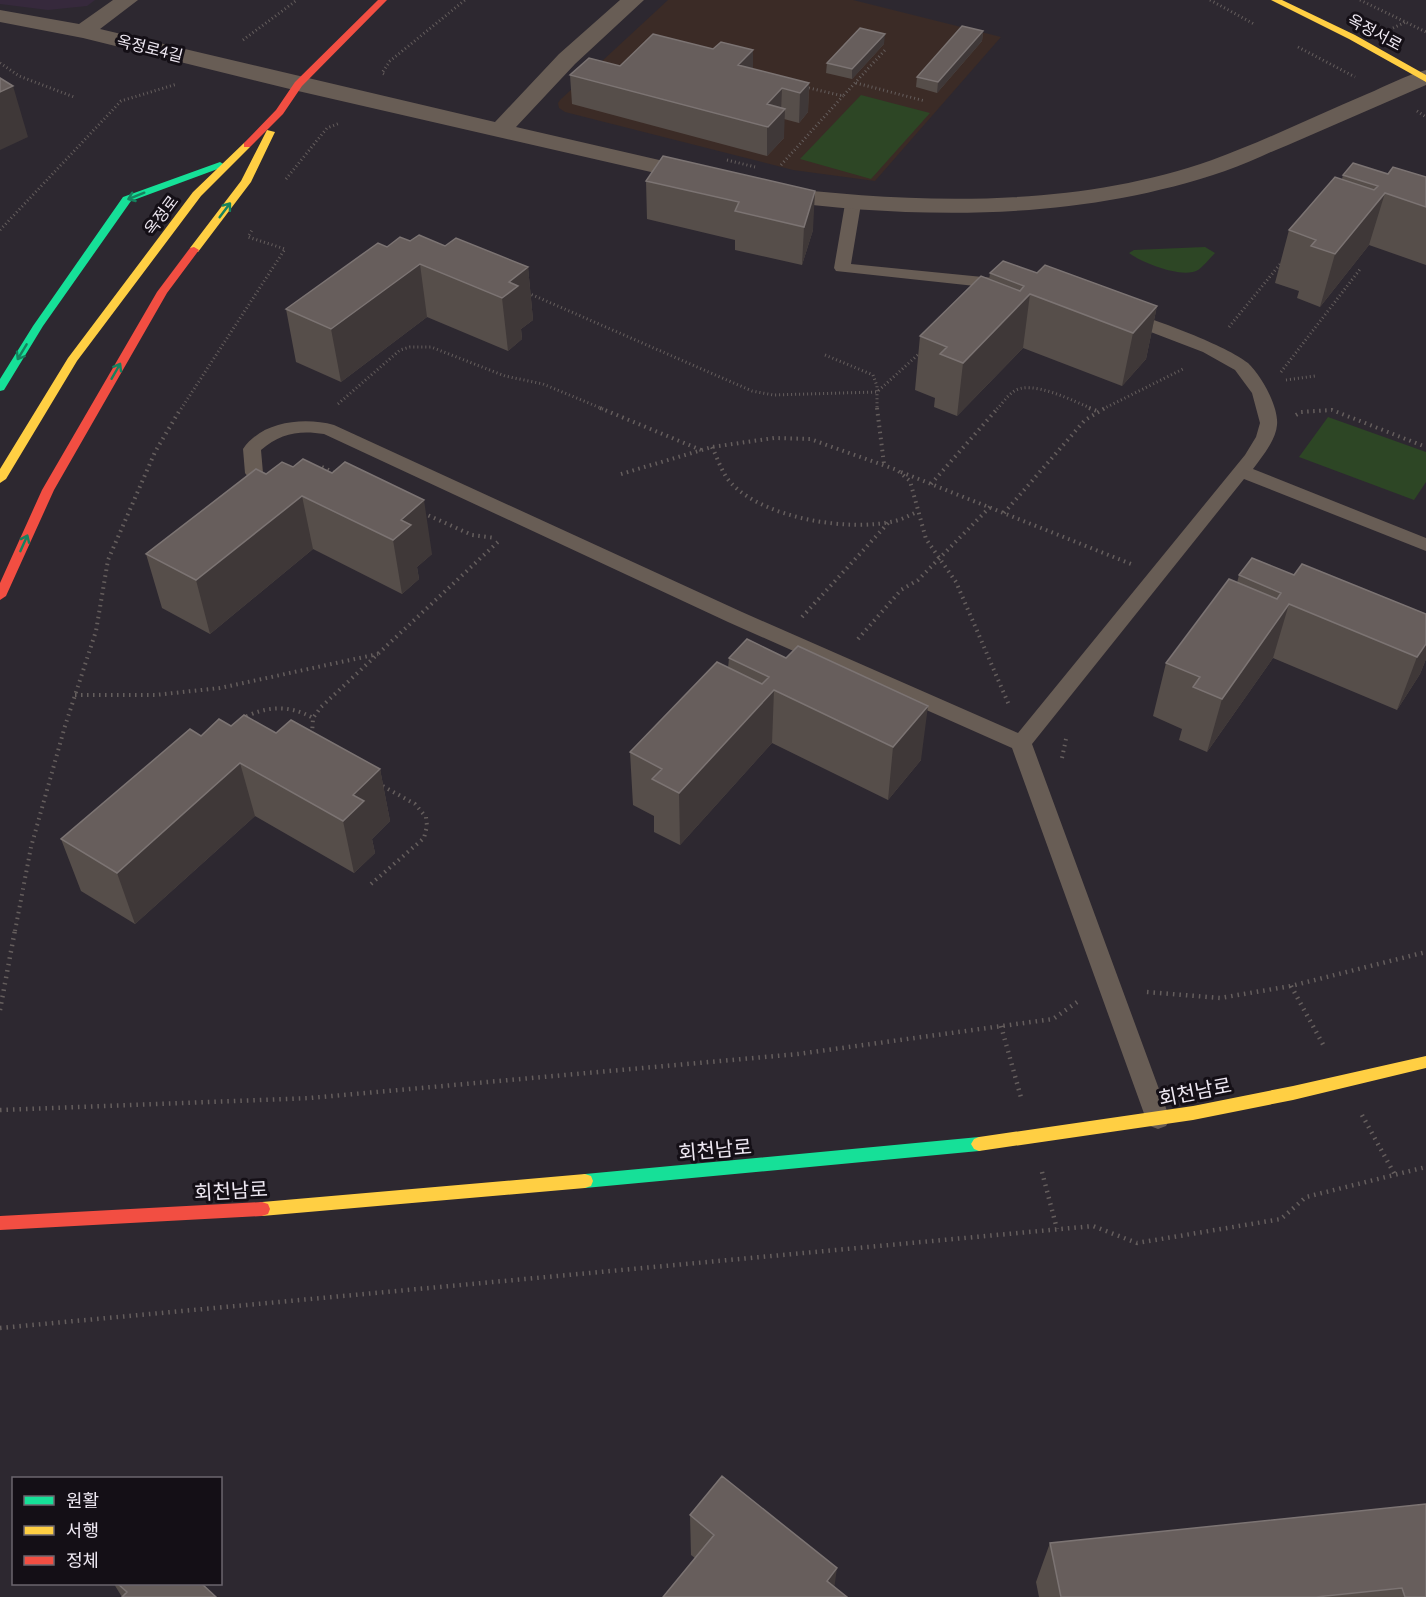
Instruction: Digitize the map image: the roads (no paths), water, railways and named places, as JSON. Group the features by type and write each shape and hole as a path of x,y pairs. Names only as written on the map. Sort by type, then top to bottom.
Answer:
{"main road":[{"name":"옥정로","path":"0,478 72,360 197,194 280,112 298,84 383,0"},
{"name":"옥정서로","path":"1275,0 1352,37 1425,78"},
{"path":"0,596 48,490 162,292 246,182 280,112"},
{"path":"0,388 38,326 128,199 230,161"},
{"name":"회천남로","path":"0,1223 294,1206 956,1148 1031,1135 1158,1119 1343,1083 1426,1062"}],"street":[{"path":"83,31 127,0"},
{"path":"500,130 567,59 633,0"},
{"name":"옥정로4길","path":"0,16 83,31 298,84 737,185 853,204 978,205 1099,196 1209,169 1425,78"}],"lane":[{"path":"853,204 842,268 1018,285"},
{"path":"1021,743 1241,471 1265,437 1269,423 1258,385 1241,366 1228,358 1113,311"},
{"path":"254,473 252,449 261,439 274,431 310,426 328,429 735,617 1021,743 1158,1119"},
{"path":"1241,471 1426,545"}]}
